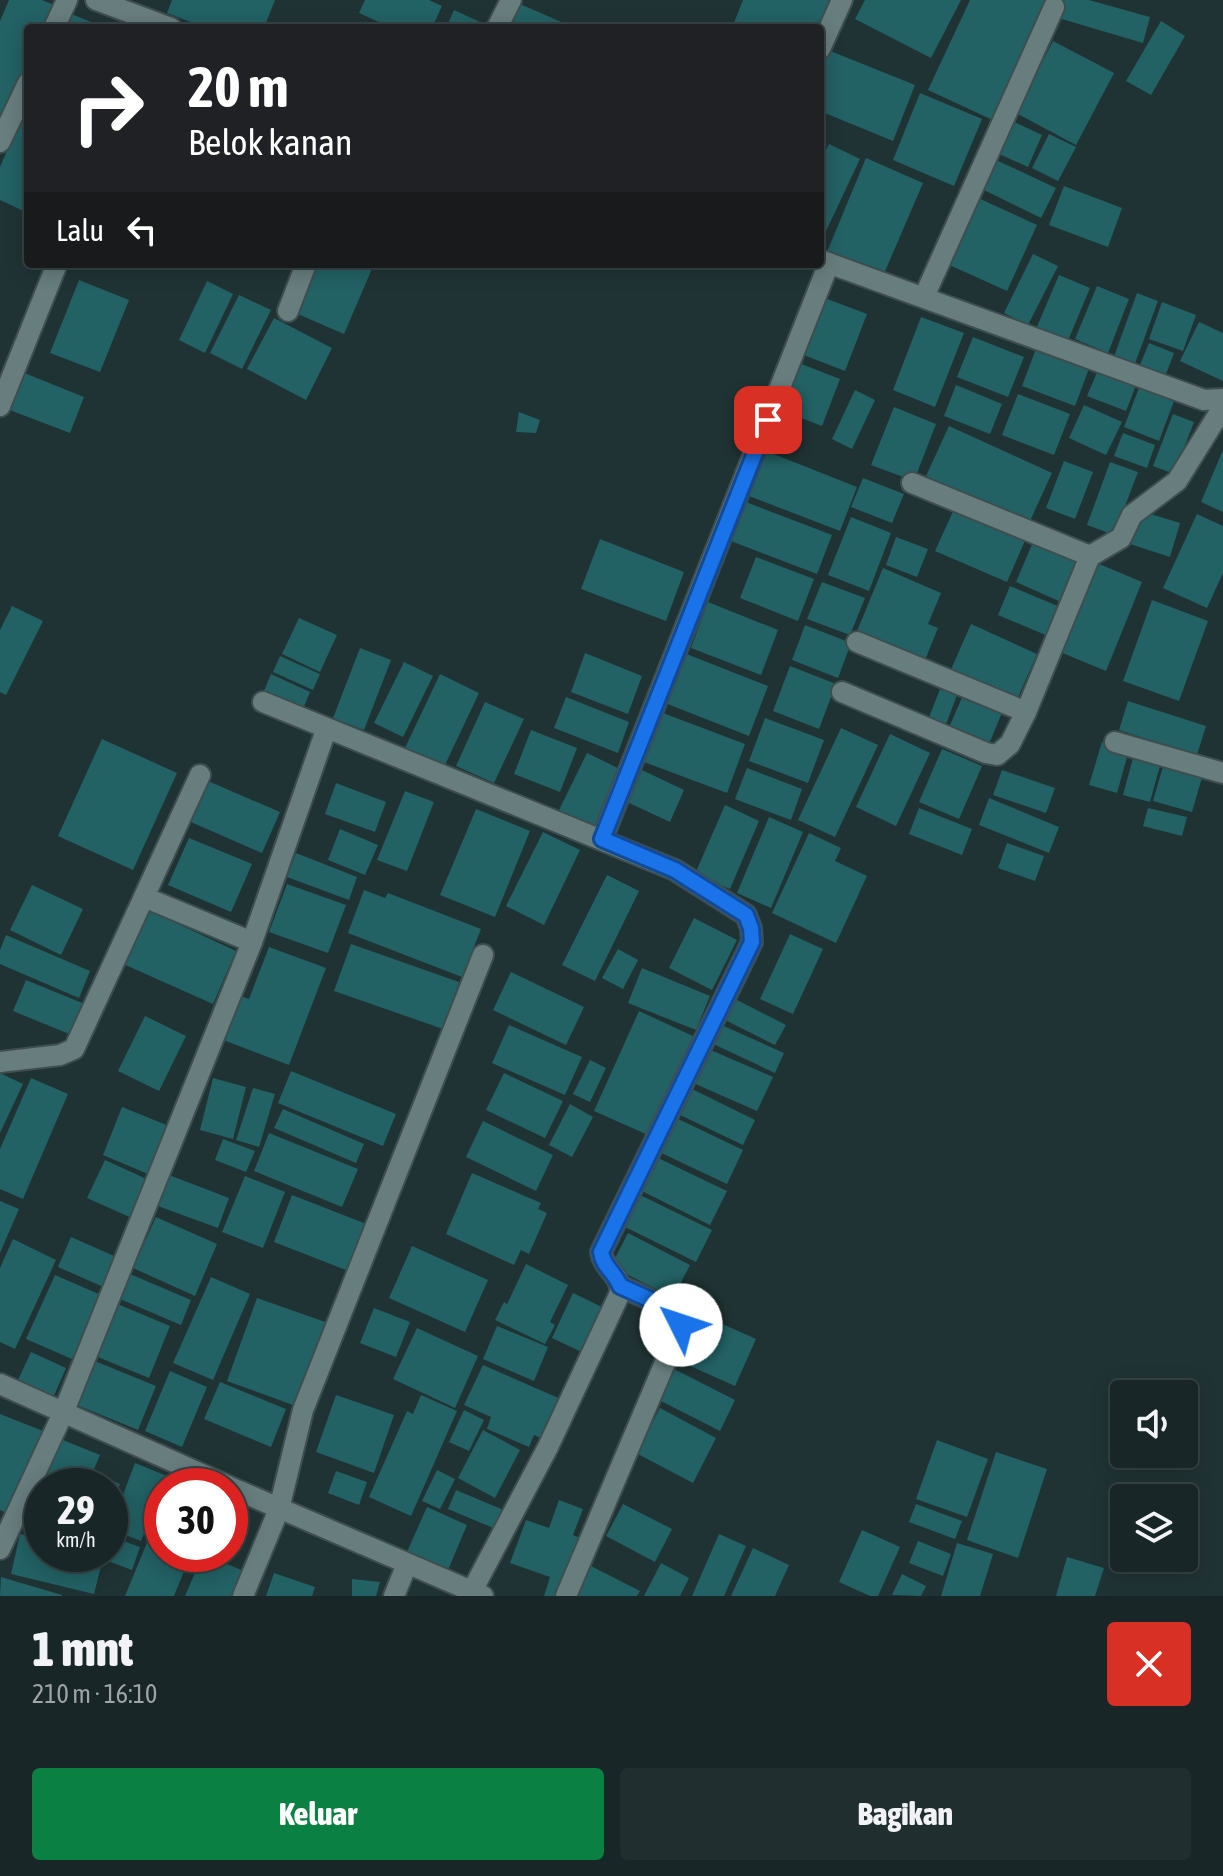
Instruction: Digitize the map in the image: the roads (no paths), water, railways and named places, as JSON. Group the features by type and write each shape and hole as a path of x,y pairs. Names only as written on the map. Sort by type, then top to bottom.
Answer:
{"street":[{"path":"56,24 67,0"},
{"path":"96,0 154,24"},
{"path":"499,24 511,0"},
{"path":"824,40 842,0"},
{"path":"924,297 1054,7"},
{"path":"0,142 24,91"},
{"path":"825,262 1204,400 1223,399"},
{"path":"0,406 55,268"},
{"path":"288,311 304,268"},
{"path":"602,839 823,268"},
{"path":"842,692 986,753 997,755 1004,751 1026,712 1090,556 1121,538 1132,515 1177,481 1223,407"},
{"path":"912,483 1090,556"},
{"path":"857,642 1026,712"},
{"path":"248,1495 478,1594 620,1293 617,1278 602,1263 601,1252 752,942 746,915 675,870 263,702"},
{"path":"0,1549 64,1411 252,942 326,730"},
{"path":"1115,742 1223,773"},
{"path":"0,1062 60,1055 74,1049 200,775"},
{"path":"144,897 252,942"},
{"path":"243,1596 279,1509 303,1410 483,955"},
{"path":"566,1596 681,1325 673,1310 620,1286"},
{"path":"0,1384 189,1468"},
{"path":"394,1596 407,1564"}]}
